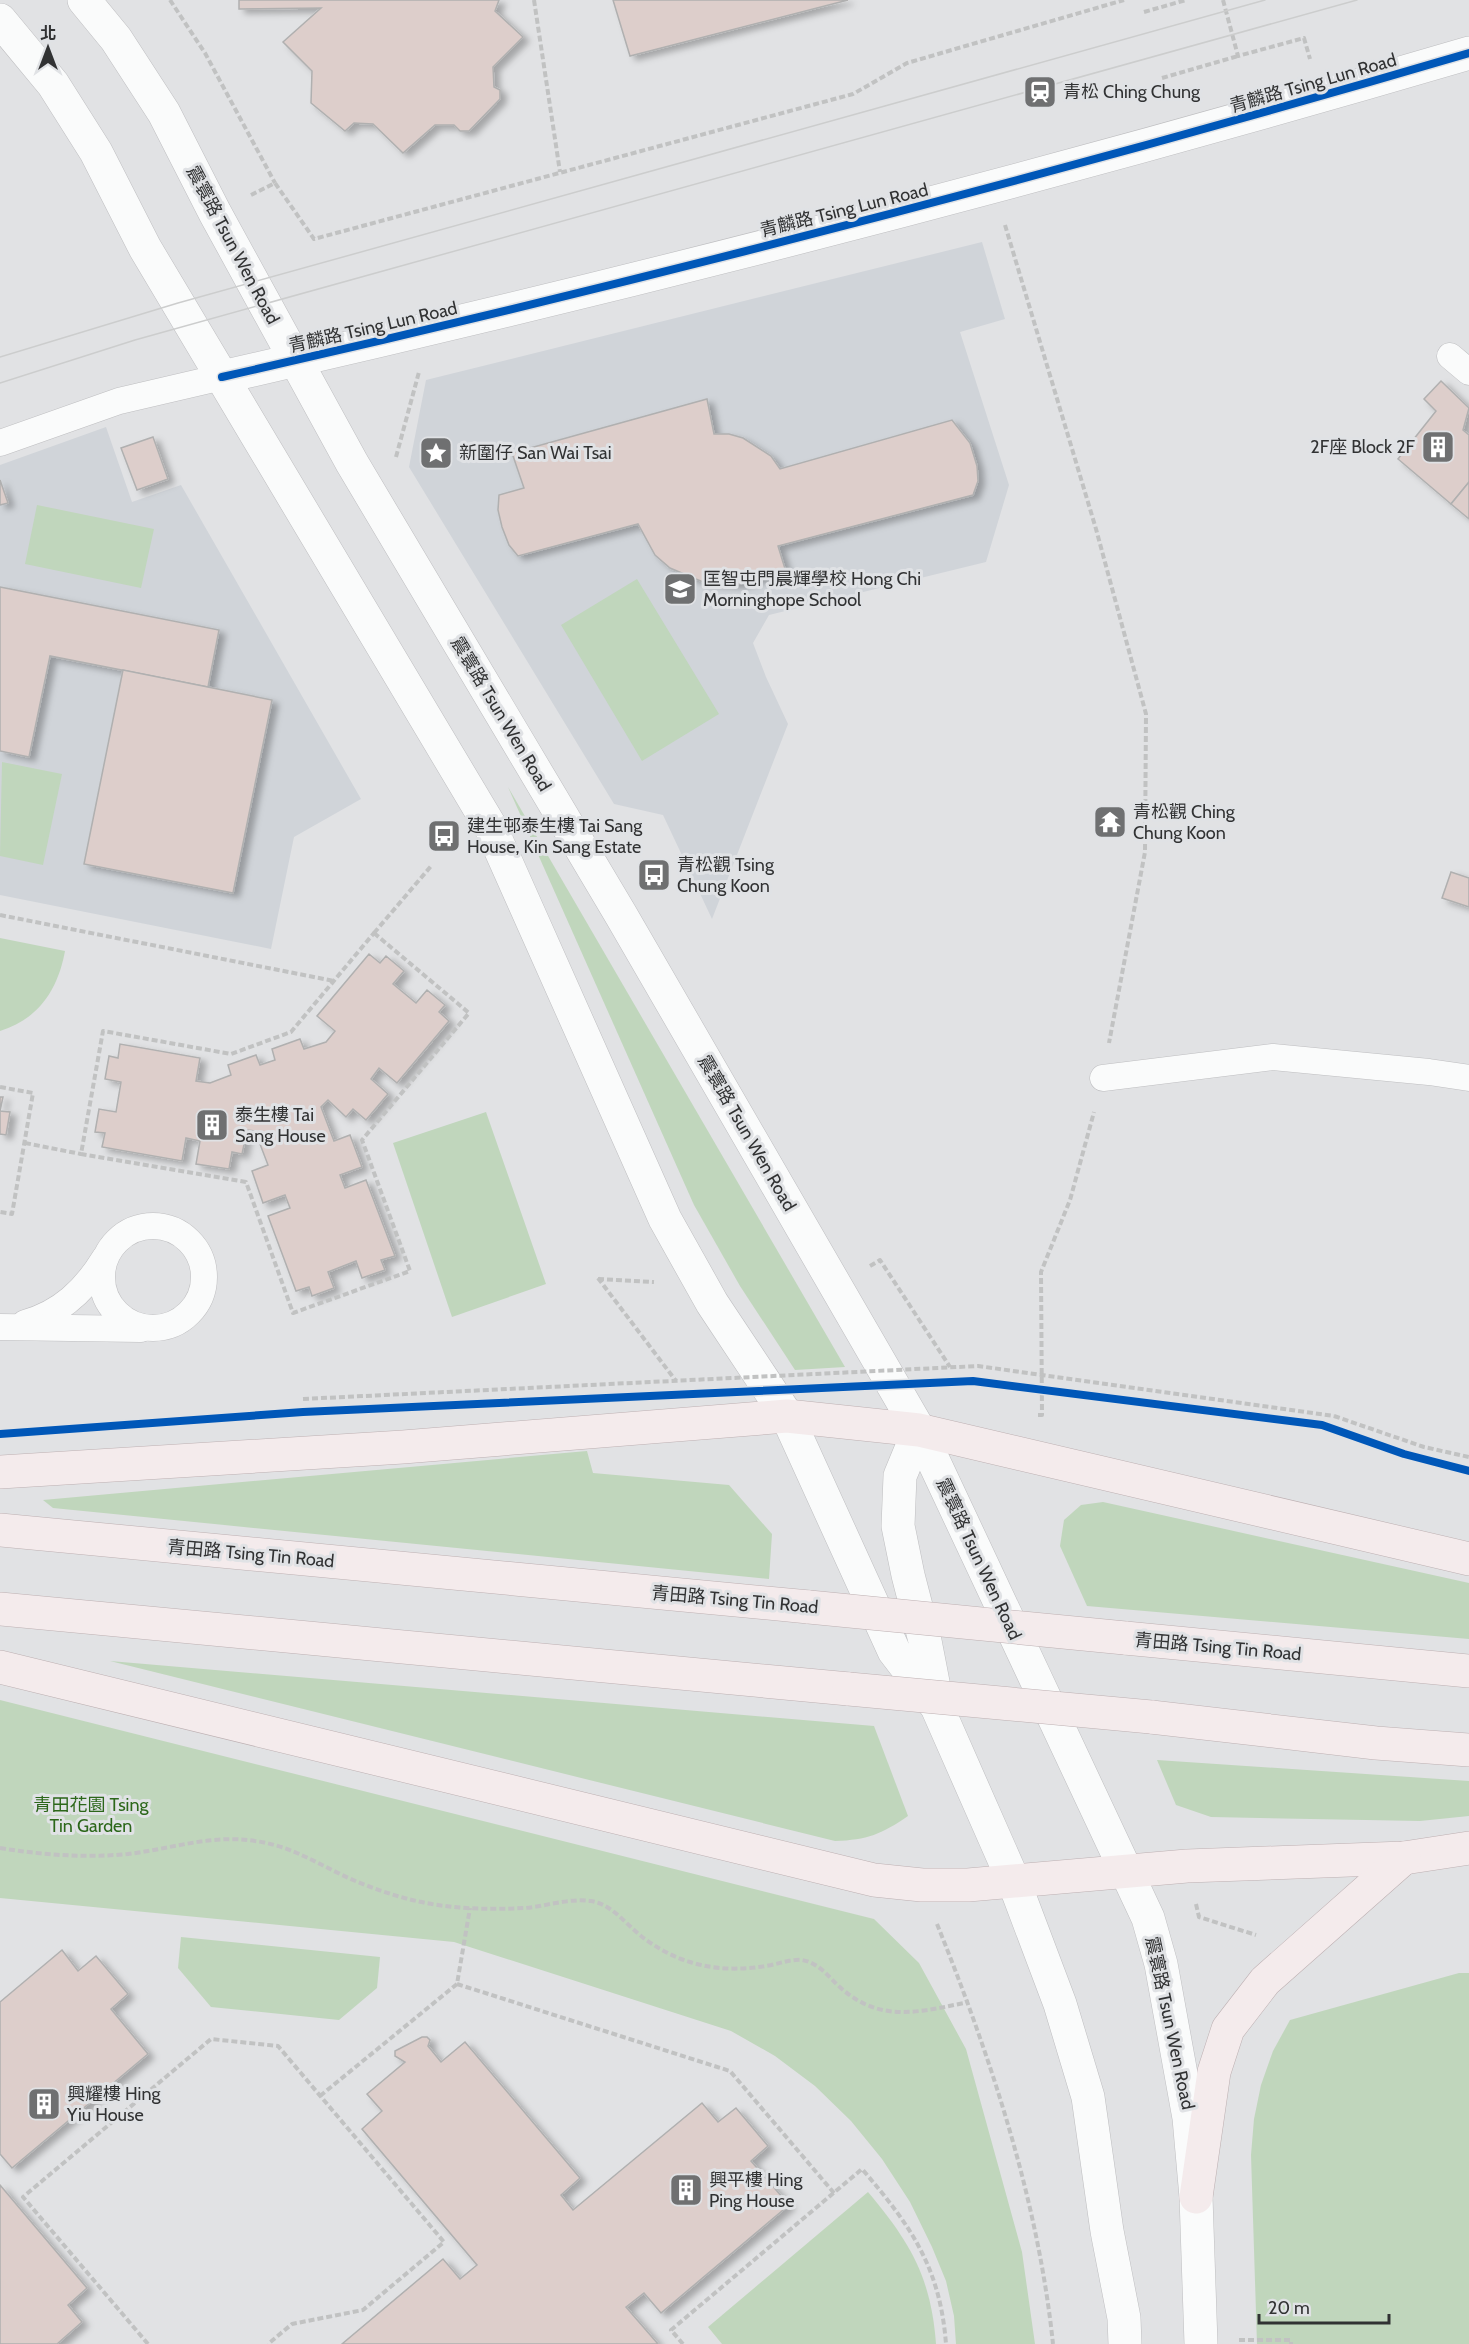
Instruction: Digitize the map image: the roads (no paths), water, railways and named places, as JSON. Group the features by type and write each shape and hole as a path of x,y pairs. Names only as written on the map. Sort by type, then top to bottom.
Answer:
{"main road":[{"name":"震寰路 Tsun Wen Road","path":"84,0 116,39 164,113 215,213 352,463 621,915 919,1430 1148,1918 1161,1964 1189,2118 1196,2197 1201,2344"},
{"path":"0,21 53,84 96,152 146,248 490,826 665,1219 712,1303 787,1416 894,1651 938,1707"},
{"name":"青麟路 Tsing Lun Road","path":"222,377 496,314 972,193 1321,97 1469,53"},
{"path":"0,1472 404,1447 787,1416 919,1430 1469,1559"},
{"path":"919,1430 900,1476 898,1526 908,1575 925,1641 938,1707 1014,1882 1060,2004 1088,2097 1107,2231 1124,2318 1125,2344"},
{"name":"青田路 Tsing Tin Road","path":"0,1530 1469,1671"},
{"path":"0,1610 1151,1717 1376,1743 1469,1750"},
{"path":"0,1667 874,1880 922,1885 968,1885 1218,1864 1404,1858 1469,1848"},
{"path":"1196,2197 1214,2072 1228,2029 1265,1981 1404,1858"}],"lane":[{"path":"0,443 119,401 222,377"},
{"path":"1103,1078 1273,1058 1429,1072 1469,1078"},
{"path":"160,1226 182,1234 198,1250 205,1273 202,1296 189,1315 169,1327 146,1329 5,1327 37,1320 62,1307 79,1294 93,1277 117,1239 137,1228 160,1226"},
{"path":"104,1259 100,1282 108,1304 124,1320 146,1329"}],"tram line":[{"path":"0,357 178,303 1265,0"},
{"path":"0,383 135,340 1357,0"}],"place":[{"name":"青松 Ching Chung","path":"1040,92"},
{"name":"2F座 Block 2F","path":"1438,447"},
{"name":"新圍仔 San Wai Tsai","path":"436,453"},
{"name":"匡智屯門晨輝學校 Hong Chi Morninghope School","path":"680,589"},
{"name":"青松觀 Ching Chung Koon","path":"1110,822"},
{"name":"建生邨泰生樓 Tai Sang House, Kin Sang Estate","path":"444,836"},
{"name":"青松觀 Tsing Chung Koon","path":"654,875"},
{"name":"泰生樓 Tai Sang House","path":"212,1125"},
{"name":"興耀樓 Hing Yiu House","path":"44,2104"},
{"name":"興平樓 Hing Ping House","path":"686,2190"}],"park label":[{"name":"青田花園 Tsing Tin Garden","path":"91,1815"}]}
